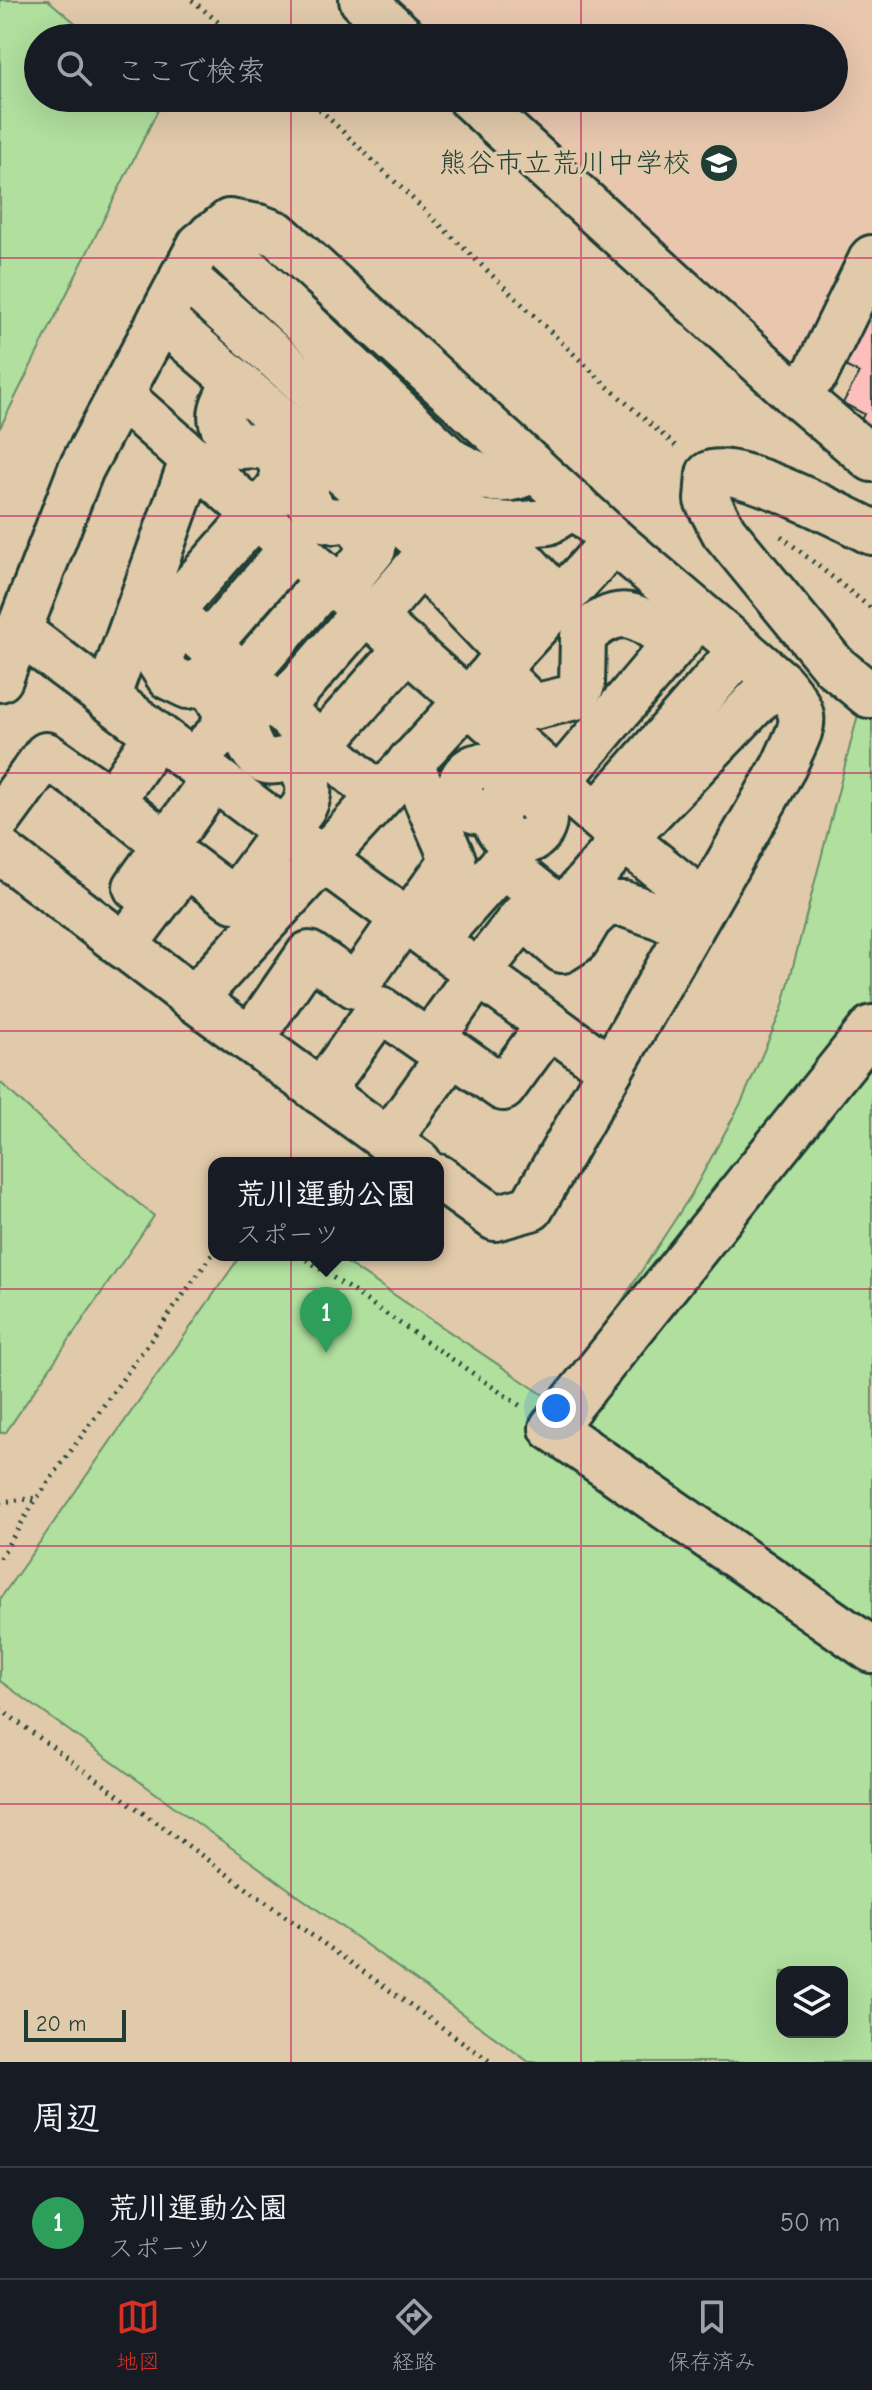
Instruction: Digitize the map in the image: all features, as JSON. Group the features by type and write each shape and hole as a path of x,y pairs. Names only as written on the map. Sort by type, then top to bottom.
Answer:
{"street":[{"path":"362,0 389,24"},
{"path":"485,112 795,394 872,459"},
{"path":"0,679 81,469 200,245 229,222 277,234 614,541 687,628"},
{"path":"795,394 816,373 870,267"},
{"path":"183,275 436,499 450,536 513,650 559,781 605,821 697,915"},
{"path":"161,318 324,456 450,536 513,650 533,707 575,697 582,685 583,636 598,622 612,615 687,628 742,649 777,680 800,706 801,725 784,766 531,1208 495,1218 444,1181"},
{"path":"236,382 223,401 220,417 226,435 240,446 260,444 275,454 284,469 282,485 256,513"},
{"path":"120,395 408,647"},
{"path":"324,456 306,477 306,498 318,518 335,521 348,519 359,527 373,549 353,598"},
{"path":"114,938 166,845 227,714 208,687 200,681 188,686 169,677 158,660 176,616 193,458"},
{"path":"869,695 834,666 724,532 707,500 709,474 717,471 740,474 872,532"},
{"path":"275,619 353,598 450,536 548,522 575,505"},
{"path":"256,513 275,619 321,745"},
{"path":"194,999 614,541"},
{"path":"114,938 186,864 234,900 283,830 306,806 308,778 292,758 267,761 255,754 244,729 249,710 262,692 275,619 294,546"},
{"path":"176,616 275,619 408,647 513,650"},
{"path":"176,616 379,796"},
{"path":"107,698 176,616"},
{"path":"559,781 687,628"},
{"path":"20,632 322,859 610,1069"},
{"path":"250,1040 309,954 356,986 415,927 503,864 562,911 605,821 742,649"},
{"path":"538,835 561,850 605,821 777,680"},
{"path":"112,801 157,735"},
{"path":"421,751 466,774"},
{"path":"415,927 453,860 421,751"},
{"path":"0,818 46,755 112,801 166,845"},
{"path":"0,851 194,999 403,1152 452,1052 503,1088 549,1025"},
{"path":"321,1092 380,1009 429,1043 523,916 562,950 576,941 589,919 605,904 697,915"},
{"path":"872,1028 552,1428 872,1650"}],"path":[{"path":"192,0 220,24"},
{"path":"323,112 608,387 682,452"},
{"path":"774,529 872,609"},
{"path":"820,568 829,557"},
{"path":"0,1558 37,1498 208,1260"},
{"path":"309,1261 552,1428"},
{"path":"0,1502 37,1498"},
{"path":"0,1709 491,2062"}],"shaded area":[{"name":"熊谷市立荒川中学校","path":"385,0 872,0 872,227 808,356 785,359 510,112 848,112 848,24 412,24"}],"green space":[{"path":"0,0 48,0 76,24 24,24 24,112 157,112 0,428"},
{"path":"872,692 872,2062 529,2062 0,1681 0,1599 237,1261 344,1261 548,1398 618,1307 691,1195 742,1101 782,1009 860,707"},
{"path":"0,1082 65,1143 154,1216 6,1432 0,1433"}],"building":[{"path":"869,315 872,316 872,433 858,426 864,414 843,403 859,373 843,365"}],"place":[{"name":"熊谷市立荒川中学校","path":"719,163"},
{"name":"荒川運動公園","path":"326,1353"}]}
